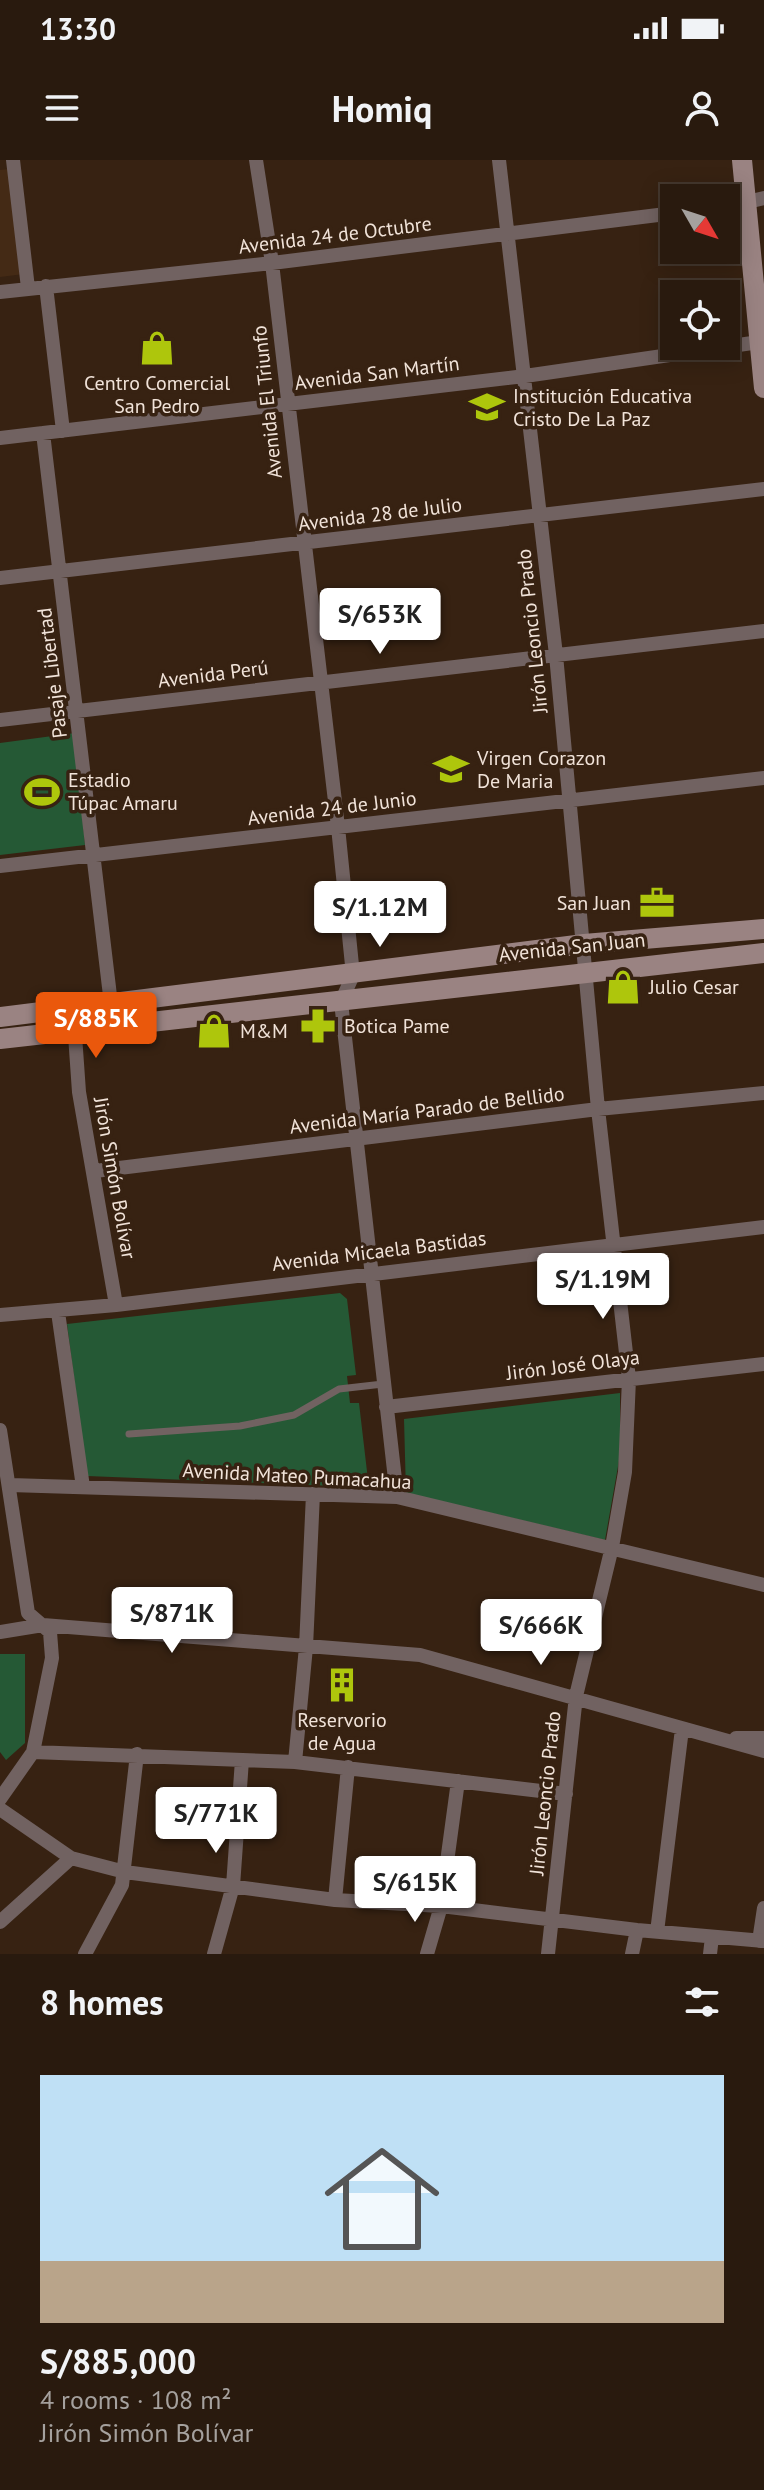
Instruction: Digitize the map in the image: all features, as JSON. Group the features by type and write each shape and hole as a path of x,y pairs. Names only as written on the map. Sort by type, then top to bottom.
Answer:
{"main road":[{"path":"742,160 764,388"},
{"name":"Avenida San Juan","path":"0,1017 584,944 764,929"},
{"name":"Avenida San Juan","path":"0,1039 764,953"}],"street":[{"path":"13,160 28,288"},
{"name":"Avenida El Triunfo","path":"256,160 272,263 353,975"},
{"name":"Jirón Leoncio Prado","path":"499,160 556,655 598,1109 629,1379 625,1472 612,1547 576,1696 548,1954"},
{"name":"Avenida 24 de Octubre","path":"0,292 272,263 660,215"},
{"path":"46,286 63,431"},
{"name":"Avenida San Martín","path":"0,438 525,376 759,342"},
{"name":"Pasaje Libertad","path":"43,433 111,1004"},
{"name":"Avenida 28 de Julio","path":"0,578 764,489"},
{"name":"Avenida Perú","path":"0,720 764,631"},
{"name":"Avenida 24 de Junio","path":"0,866 764,778"},
{"path":"353,975 341,1002 369,1272 397,1497"},
{"name":"Jirón Simón Bolívar","path":"73,1009 79,1092 116,1305"},
{"name":"Avenida María Parado de Bellido","path":"95,1171 598,1109 764,1093"},
{"name":"Avenida Micaela Bastidas","path":"0,1315 58,1312 369,1272 764,1227"},
{"path":"58,1312 83,1487"},
{"name":"Jirón José Olaya","path":"386,1407 764,1364"},
{"path":"0,1430 3,1466 10,1485 28,1613 50,1632 52,1658 33,1752 4,1779 0,1799"},
{"name":"Avenida Mateo Pumacahua","path":"10,1485 397,1497 764,1585"},
{"path":"295,1762 306,1647 313,1494"},
{"path":"0,1632 43,1625 420,1655 576,1696 764,1751"},
{"path":"657,1932 682,1729"},
{"path":"710,1737 764,1738"},
{"path":"33,1752 295,1762 566,1794"},
{"path":"85,1954 122,1885 137,1754"},
{"path":"214,1954 233,1886 242,1760"},
{"path":"335,1900 348,1767"},
{"path":"427,1954 441,1906 458,1781"},
{"path":"0,1809 71,1858 125,1872 335,1900 441,1906 637,1930 762,1941 764,1908"},
{"path":"0,1922 71,1858"},
{"path":"632,1954 637,1930"},
{"path":"710,1954 712,1937"}],"lane":[{"path":"129,1434 240,1426 294,1415 339,1389 383,1384"}],"shaded area":[{"path":"10,169 24,274 0,277 0,170"}],"green space":[{"name":"Estadio Túpac Amaru","path":"75,733 85,845 0,855 0,743"},
{"path":"340,1293 347,1299 356,1375 347,1376 350,1403 359,1403 368,1480 361,1487 87,1476 67,1324"},
{"path":"620,1393 620,1455 605,1540 406,1493 404,1419"},
{"path":"0,1654 25,1654 25,1743 6,1760 0,1752"}],"place":[{"name":"Centro Comercial San Pedro","path":"157,348"},
{"name":"Institución Educativa Cristo De La Paz","path":"487,407"},
{"name":"Virgen Corazon De Maria","path":"451,769"},
{"name":"Estadio Túpac Amaru","path":"42,792"},
{"name":"San Juan","path":"657,903"},
{"name":"Julio Cesar","path":"623,987"},
{"name":"Botica Pame","path":"318,1026"},
{"name":"M&M","path":"214,1031"},
{"name":"Reservorio de Agua","path":"342,1685"}]}
